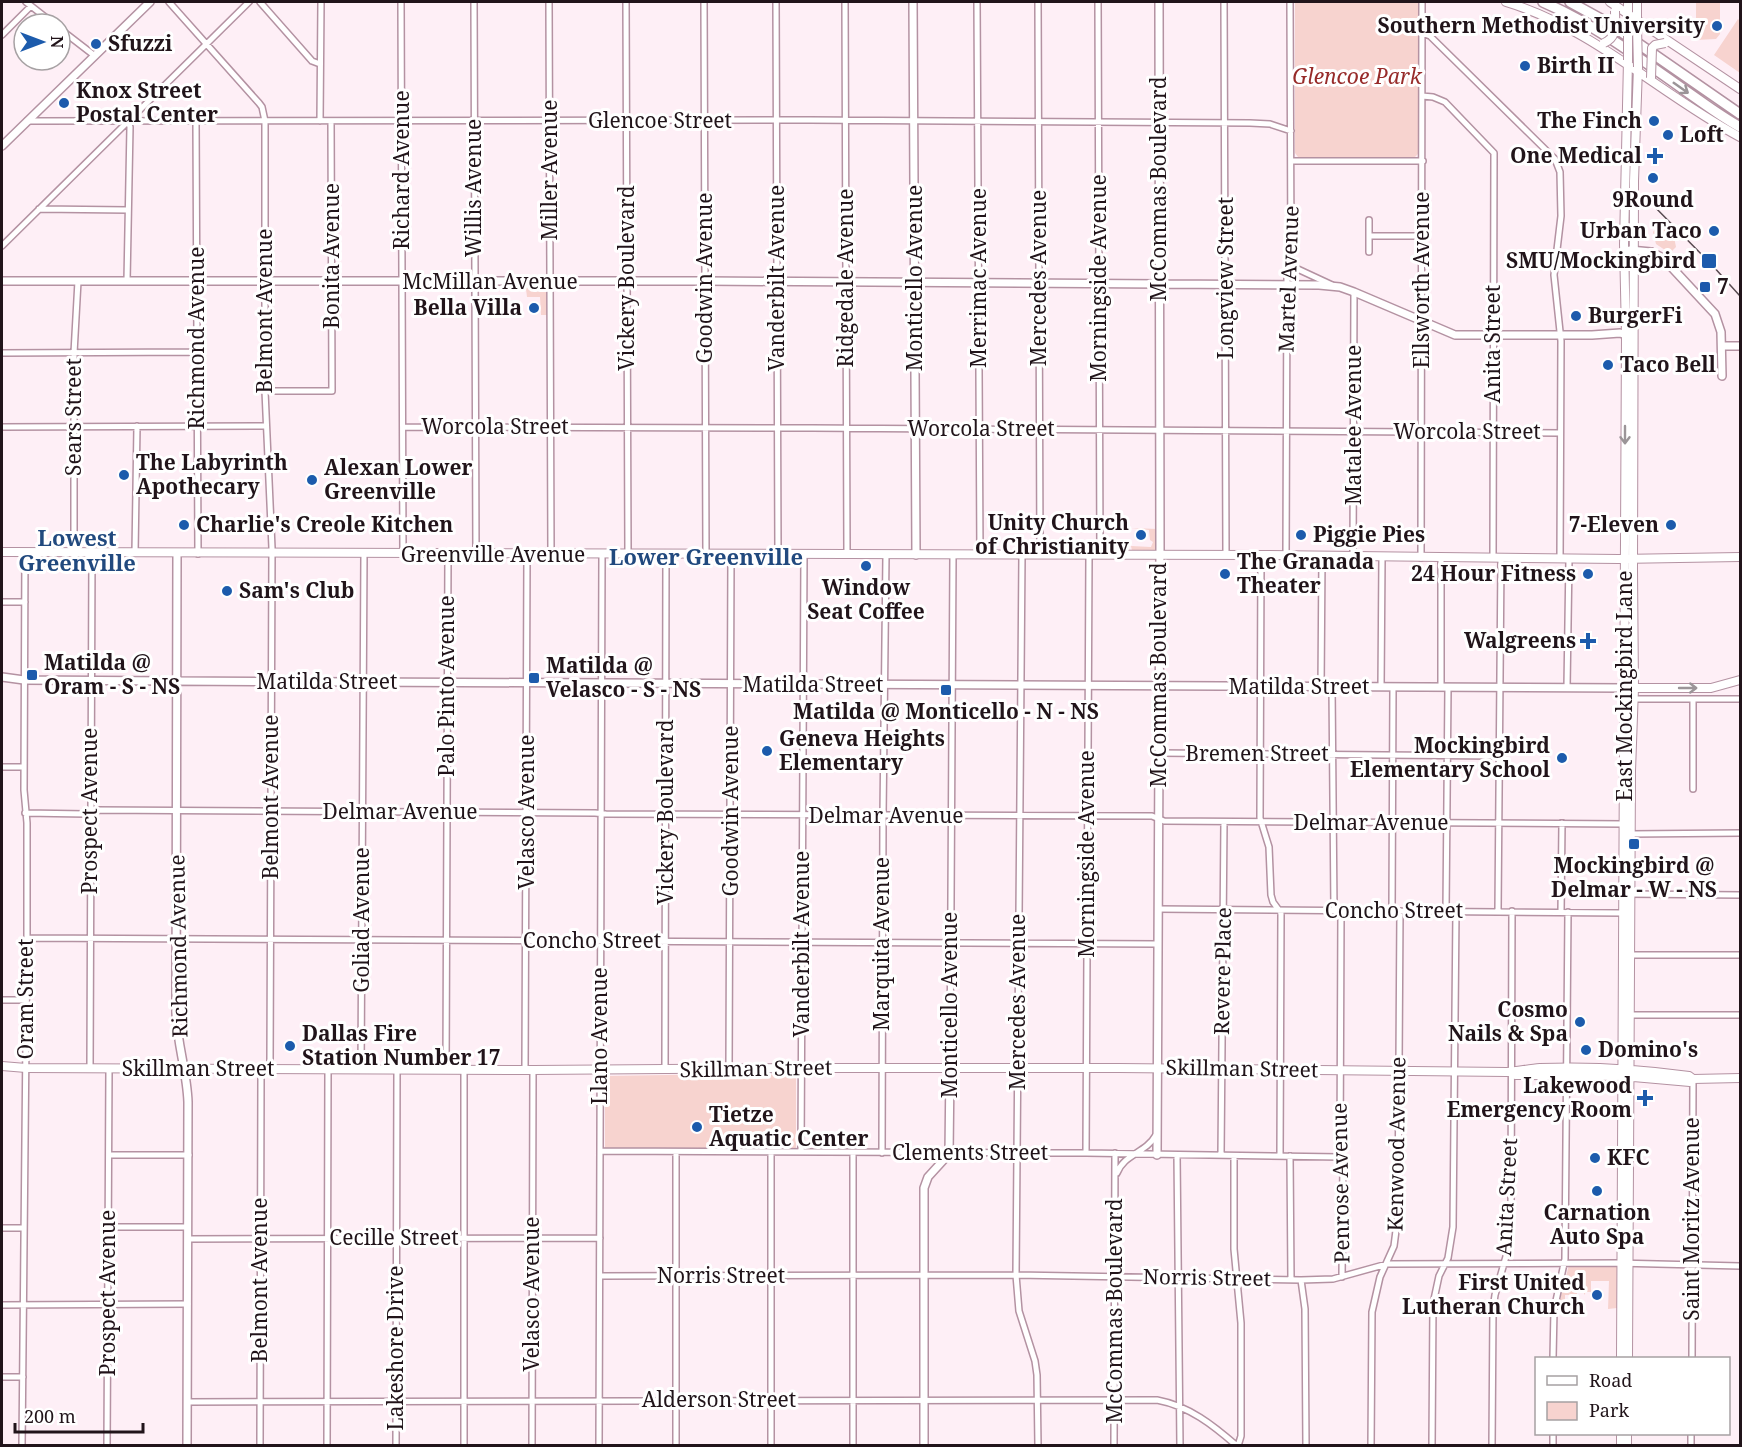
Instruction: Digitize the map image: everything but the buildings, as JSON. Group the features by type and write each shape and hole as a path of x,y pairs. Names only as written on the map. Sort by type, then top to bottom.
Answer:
{"highway":[{"path":"1543,2 1563,10 1603,33 1740,127"},
{"path":"1570,2 1610,24 1740,114"}],"main road":[{"path":"1506,2 1540,14 1628,63 1661,89 1740,137"},
{"path":"1594,44 1605,43 1614,36 1615,11 1612,2"},
{"path":"1612,2 1628,13 1637,23 1674,44 1740,89"},
{"name":"East Mockingbird Lane","path":"1627,894 1634,699 1629,559 1630,286 1624,250 1628,2"},
{"name":"East Mockingbird Lane","path":"1630,286 1635,250 1637,2"},
{"path":"1652,80 1652,48 1654,45 1665,43 1674,44"},
{"path":"1637,110 1644,89 1650,87 1661,89"},
{"path":"1626,148 1635,147"},
{"path":"1625,211 1634,211"},
{"path":"1634,266 1651,252"},
{"name":"Greenville Avenue","path":"2,552 1261,555 1564,559 1740,557"},
{"name":"East Mockingbird Lane","path":"1628,1357 1625,1263 1627,894 1624,824 1624,688 1629,559"},
{"path":"1624,688 1711,688 1740,680"},
{"name":"Skillman Street","path":"2,1066 328,1070 1157,1068 1511,1072 1515,1075 1626,1072 1689,1082 1693,1079 1740,1078"},
{"name":"East Mockingbird Lane","path":"1621,1357 1625,1263"}],"street":[{"path":"2,146 150,2"},
{"name":"Belmont Avenue","path":"169,2 262,107 265,121 265,391 272,553 270,1063 261,1076 260,1446"},
{"path":"2,246 249,2"},
{"path":"260,2 312,61 320,64"},
{"path":"320,121 321,2"},
{"name":"Richard Avenue","path":"401,2 403,554"},
{"name":"Willis Avenue","path":"474,2 476,554"},
{"name":"Miller Avenue","path":"549,2 550,555"},
{"name":"Vickery Boulevard","path":"626,2 628,555"},
{"name":"Goodwin Avenue","path":"704,2 706,555"},
{"name":"Vanderbilt Avenue","path":"776,2 778,555"},
{"name":"Ridgedale Avenue","path":"844,2 847,555"},
{"name":"Monticello Avenue","path":"914,2 916,555"},
{"name":"Merrimac Avenue","path":"977,2 980,555"},
{"name":"Mercedes Avenue","path":"1038,2 1040,555"},
{"name":"Morningside Avenue","path":"1098,2 1100,555"},
{"name":"McCommas Boulevard","path":"1157,1155 1160,555 1159,2"},
{"name":"Longview Street","path":"1224,2 1226,555"},
{"name":"Martel Avenue","path":"1286,556 1287,284 1291,256 1292,161 1290,2"},
{"name":"Ellsworth Avenue","path":"1421,558 1422,2"},
{"path":"2,35 28,4"},
{"path":"1422,33 1431,36 1558,163 1560,172 1561,216 1554,275 1560,335 1560,433 1567,687"},
{"path":"72,38 95,56"},
{"name":"Anita Street","path":"1422,96 1446,102 1494,153 1494,432 1500,687 1498,911"},
{"name":"Glencoe Street","path":"27,121 845,120 1264,123 1292,130"},
{"path":"127,281 128,121"},
{"name":"Richmond Avenue","path":"196,121 198,554"},
{"name":"Bonita Avenue","path":"265,391 332,391 331,121"},
{"path":"1292,161 1422,161"},
{"path":"39,209 128,210"},
{"path":"1369,220 1369,252"},
{"path":"1369,236 1422,236"},
{"path":"1624,250 1651,252 1663,258 1714,314 1720,326 1722,376"},
{"path":"1289,265 1333,285"},
{"name":"McMillan Avenue","path":"2,281 1039,282 1333,285 1455,335 1614,337 1630,335"},
{"name":"Sears Street","path":"74,553 74,353 78,281"},
{"name":"Matalee Avenue","path":"1353,557 1354,292"},
{"path":"1722,346 1740,346"},
{"path":"2,353 197,352"},
{"path":"135,554 136,426"},
{"path":"2,427 266,426"},
{"name":"Worcola Street","path":"403,427 1560,433"},
{"name":"Oram Street","path":"22,1446 27,1000 27,823 24,767 25,552"},
{"name":"Prospect Avenue","path":"90,1068 92,553"},
{"name":"Richmond Avenue","path":"177,554 177,1034 189,1102 188,1446"},
{"name":"Goliad Avenue","path":"361,1070 364,554"},
{"name":"Palo Pinto Avenue","path":"446,1070 448,554"},
{"name":"Velasco Avenue","path":"527,555 526,941 532,1238 532,1446"},
{"name":"Llano Avenue","path":"599,1446 602,555"},
{"name":"Vickery Boulevard","path":"665,1070 666,555"},
{"name":"Goodwin Avenue","path":"729,1068 731,555"},
{"name":"Vanderbilt Avenue","path":"801,1152 804,555"},
{"name":"Marquita Avenue","path":"882,1153 886,555"},
{"name":"Mercedes Avenue","path":"1022,555 1016,1275 1019,1311 1035,1361 1038,1446"},
{"name":"Morningside Avenue","path":"1086,1153 1089,555"},
{"path":"1261,555 1261,822 1269,847 1271,895 1281,914 1280,1156"},
{"name":"Monticello Avenue","path":"949,1154 953,556"},
{"path":"1321,687 1322,557"},
{"path":"1381,687 1382,558"},
{"path":"1441,558 1447,754 1446,911"},
{"path":"2,602 25,602"},
{"name":"Matilda Street","path":"2,676 24,680 91,681 1624,688"},
{"name":"Penrose Avenue","path":"1332,687 1340,1157 1343,1161 1342,1276"},
{"path":"1392,911 1393,687"},
{"path":"1634,699 1740,699"},
{"path":"1693,699 1693,789"},
{"name":"Bremen Street","path":"1159,753 1499,756"},
{"path":"2,767 24,767"},
{"name":"Delmar Avenue","path":"25,813 178,810 802,816 1152,816 1164,821 1624,824"},
{"name":"Revere Place","path":"1221,1155 1224,822"},
{"path":"1553,1357 1554,1310 1565,1263 1567,1072 1562,823"},
{"path":"1624,824 1630,834 1740,833"},
{"path":"1627,894 1740,895"},
{"name":"Concho Street","path":"1158,909 1627,913"},
{"name":"Kenwood Avenue","path":"1371,1446 1370,1326 1374,1295 1394,1246 1398,1215 1400,911"},
{"path":"1432,1446 1432,1317 1438,1276 1448,1258 1453,1227 1456,911"},
{"name":"Anita Street","path":"1492,1446 1493,1309 1495,1294 1505,1263 1511,1210 1512,911"},
{"name":"Concho Street","path":"27,938 1158,944"},
{"path":"1627,955 1740,955"},
{"path":"2,1000 27,1000"},
{"path":"1626,1015 1740,1015"},
{"name":"Prospect Avenue","path":"107,1446 110,1069"},
{"path":"327,1446 328,1070"},
{"name":"Lakeshore Drive","path":"396,1446 397,1070"},
{"path":"464,1070 464,1446"},
{"name":"Saint Moritz Avenue","path":"1692,1357 1693,1079"},
{"name":"McCommas Boulevard","path":"1115,1177 1121,1164 1148,1146 1157,1133"},
{"name":"Clements Street","path":"601,1151 1115,1153 1340,1157"},
{"path":"675,1446 676,1152"},
{"path":"771,1152 771,1446"},
{"path":"853,1153 853,1446"},
{"name":"McCommas Boulevard","path":"1114,1446 1115,1153"},
{"path":"924,1446 924,1188 928,1177 949,1154"},
{"path":"109,1155 189,1155"},
{"path":"1178,1155 1180,1446"},
{"path":"1234,1156 1234,1249 1240,1300 1241,1335 1241,1436 1238,1446"},
{"path":"1290,1156 1291,1279"},
{"path":"109,1227 188,1227"},
{"path":"2,1228 24,1228"},
{"name":"Cecille Street","path":"188,1239 600,1238"},
{"name":"Norris Street","path":"600,1276 1016,1275 1301,1280 1334,1279 1387,1264 1625,1263 1740,1266"},
{"path":"1370,1268 1377,1271 1380,1277"},
{"path":"1301,1280 1305,1310 1306,1446"},
{"path":"2,1305 188,1304"},
{"path":"2,1377 23,1377"},
{"name":"Alderson Street","path":"188,1402 1157,1401 1180,1406 1201,1417 1238,1446"}],"green space":[{"name":"Glencoe Park","path":"1295,2 1419,2 1419,153 1415,157 1298,157 1295,153"},
{"path":"1696,2 1720,2 1720,34 1716,39 1696,40"},
{"path":"1738,19 1740,21 1740,73 1714,55"},
{"path":"1659,224 1674,237 1676,247 1672,251 1665,250 1656,244 1653,232"},
{"path":"513,285 545,285 547,315 541,315 540,297 527,297 526,289 514,289"},
{"path":"1131,528 1158,529 1158,550 1132,551 1131,546 1151,547 1153,542 1150,540 1149,530"},
{"path":"796,1075 796,1148 605,1148 605,1076"},
{"path":"1569,1265 1618,1266 1619,1306 1608,1309 1609,1281 1591,1281 1591,1292 1586,1292 1584,1295 1584,1270 1577,1270 1577,1295 1565,1295 1565,1304 1562,1308 1558,1307"}],"tram line":[{"path":"1646,198 1740,296"}],"place":[{"name":"Southern Methodist University","path":"1717,26"},
{"name":"Sfuzzi","path":"96,44"},
{"name":"Birth II","path":"1525,66"},
{"name":"Knox Street Postal Center","path":"64,103"},
{"name":"The Finch","path":"1654,121"},
{"name":"Loft","path":"1668,135"},
{"name":"One Medical","path":"1655,156"},
{"name":"9Round","path":"1653,178"},
{"name":"Urban Taco","path":"1714,231"},
{"name":"SMU/Mockingbird","path":"1709,261"},
{"name":"7","path":"1705,287"},
{"name":"Bella Villa","path":"534,308"},
{"name":"BurgerFi","path":"1576,316"},
{"name":"Taco Bell","path":"1608,365"},
{"name":"The Labyrinth Apothecary","path":"124,475"},
{"name":"Alexan Lower Greenville","path":"312,480"},
{"name":"Charlie's Creole Kitchen","path":"184,525"},
{"name":"7-Eleven","path":"1671,525"},
{"name":"Unity Church of Christianity","path":"1141,535"},
{"name":"Piggie Pies","path":"1301,535"},
{"name":"Window Seat Coffee","path":"866,566"},
{"name":"The Granada Theater","path":"1225,574"},
{"name":"24 Hour Fitness","path":"1588,574"},
{"name":"Sam's Club","path":"227,591"},
{"name":"Walgreens","path":"1588,641"},
{"name":"Matilda @ Oram - S - NS","path":"32,675"},
{"name":"Matilda @ Velasco - S - NS","path":"534,678"},
{"name":"Matilda @ Monticello - N - NS","path":"946,690"},
{"name":"Geneva Heights Elementary","path":"767,751"},
{"name":"Mockingbird Elementary School","path":"1562,758"},
{"name":"Mockingbird @ Delmar - W - NS","path":"1634,844"},
{"name":"Cosmo Nails & Spa","path":"1580,1022"},
{"name":"Dallas Fire Station Number 17","path":"290,1046"},
{"name":"Domino's","path":"1586,1050"},
{"name":"Lakewood Emergency Room","path":"1645,1098"},
{"name":"Tietze Aquatic Center","path":"697,1127"},
{"name":"KFC","path":"1595,1158"},
{"name":"Carnation Auto Spa","path":"1597,1191"},
{"name":"First United Lutheran Church","path":"1597,1295"}],"district":[{"name":"Lowest Greenville","path":"77,550"},
{"name":"Lower Greenville","path":"706,557"}]}
